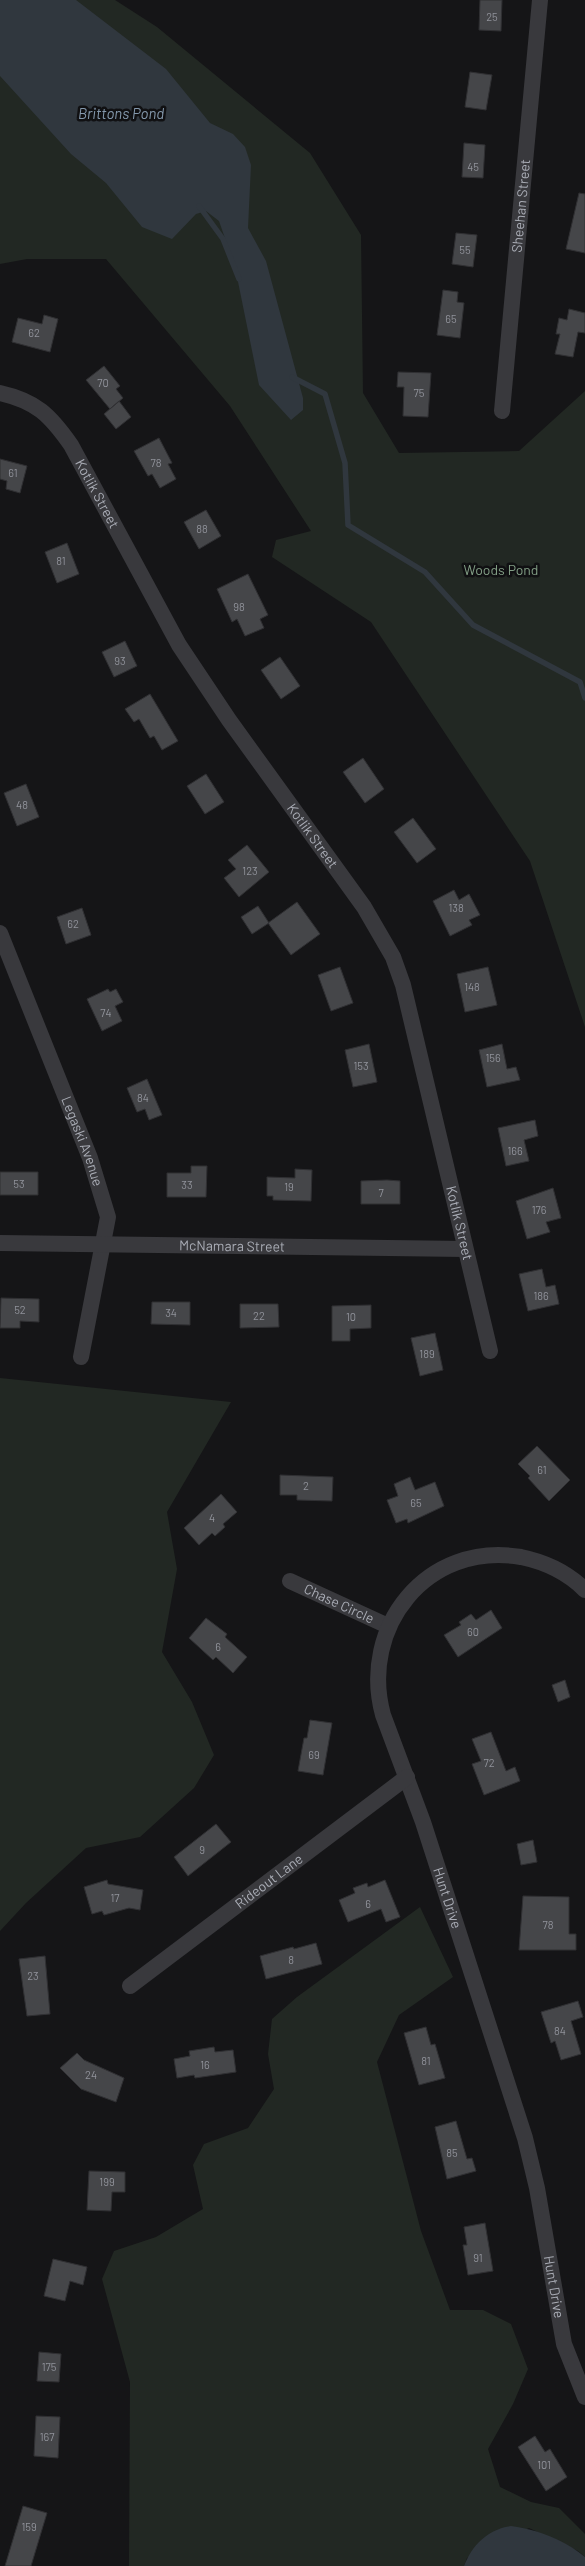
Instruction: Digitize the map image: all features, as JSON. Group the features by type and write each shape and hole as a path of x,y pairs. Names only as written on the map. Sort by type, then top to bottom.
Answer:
{"street":[{"name":"Sheehan Street","path":"502,411 540,0"},
{"name":"Kotlik Street","path":"0,393 34,404 48,414 60,429 184,653 229,720 381,934 403,984 490,1352"},
{"name":"Legaski Avenue","path":"0,933 90,1158 108,1217 81,1357"},
{"name":"McNamara Street","path":"0,1243 465,1248"},
{"name":"Hunt Drive","path":"585,1590 570,1578 544,1563 514,1556 483,1556 454,1564 427,1579 404,1600 388,1626 377,1670 379,1701 407,1777 525,2138 537,2188 564,2344 585,2397"},
{"name":"Chase Circle","path":"290,1581 388,1626"},
{"name":"Rideout Lane","path":"130,1986 407,1777"}],"green space":[{"name":"Woods Pond","path":"0,0 115,0 157,27 310,153 361,235 363,393 399,453 519,451 585,391 585,1027 530,861 371,622 272,557 276,540 311,531 230,406 106,259 27,259 0,264"},
{"path":"0,1378 231,1402 167,1512 177,1569 162,1652 192,1702 214,1755 194,1788 140,1837 86,1848 26,1903 0,1931"},
{"path":"420,1907 453,1977 399,2015 377,2062 421,2231 450,2310 483,2310 511,2324 528,2369 513,2404 488,2449 500,2487 531,2502 559,2508 585,2534 585,2557 578,2551 529,2528 467,2558 464,2566 129,2566 130,2382 102,2279 114,2251 156,2237 203,2209 193,2165 204,2144 248,2128 274,2089 268,2054 272,2019 297,1997"}],"water":[{"name":"Brittons Pond","path":"0,0 76,0 166,69 210,123 233,134 245,147 251,165 248,228 266,261 303,398 303,410 291,420 259,385 235,267 219,221 206,211 196,214 172,239 142,227 106,183 71,154 0,76"},
{"path":"511,2526 540,2533 569,2545 585,2557 585,2566 464,2566 471,2551 482,2539 488,2534"}],"building":[{"path":"480,0 502,0 501,31 479,30"},
{"path":"470,72 492,75 486,110 465,107"},
{"path":"464,143 485,145 483,178 462,177"},
{"path":"579,193 585,194 585,253 566,249"},
{"path":"456,233 477,235 473,267 452,264"},
{"path":"443,290 458,292 457,302 464,303 460,338 437,335"},
{"path":"569,309 585,313 585,333 578,332 573,357 555,354 560,334 556,334 559,318 567,320"},
{"path":"44,315 58,319 50,352 12,342 18,318 42,324"},
{"path":"104,366 120,386 116,389 123,398 110,409 86,380"},
{"path":"398,372 431,373 428,417 403,416 404,387 397,387"},
{"path":"119,401 131,417 116,429 104,414"},
{"path":"159,438 172,463 168,464 176,479 160,488 152,474 148,476 134,451"},
{"path":"0,459 27,466 20,493 6,489 7,481 0,479"},
{"path":"206,510 221,536 199,549 184,522"},
{"path":"67,543 79,574 57,583 45,552"},
{"path":"248,574 268,615 260,619 264,628 245,636 237,619 232,622 217,589"},
{"path":"125,641 137,666 114,677 102,652"},
{"path":"280,657 300,686 281,699 261,670"},
{"path":"150,694 178,741 162,750 154,736 150,738 139,719 134,722 125,709"},
{"path":"363,758 384,789 365,803 343,772"},
{"path":"206,774 224,802 205,814 187,786"},
{"path":"26,784 39,817 17,826 4,793"},
{"path":"413,818 436,849 417,863 394,832"},
{"path":"247,845 269,872 239,897 224,878 236,869 228,860"},
{"path":"454,890 459,900 469,894 480,915 469,920 472,925 450,936 433,901"},
{"path":"297,902 320,934 291,955 268,923"},
{"path":"258,906 269,923 252,934 241,917"},
{"path":"82,908 91,935 66,944 57,917"},
{"path":"340,967 353,1003 331,1011 318,975"},
{"path":"488,967 497,1005 465,1012 457,974"},
{"path":"108,989 110,992 116,989 123,1002 115,1006 122,1021 102,1031 87,999"},
{"path":"369,1044 377,1082 353,1087 345,1050"},
{"path":"502,1044 507,1069 516,1067 520,1080 487,1087 479,1050"},
{"path":"147,1079 162,1115 149,1120 145,1109 137,1112 127,1088"},
{"path":"535,1120 538,1136 524,1140 529,1161 506,1166 498,1128"},
{"path":"191,1166 207,1166 206,1197 167,1197 167,1173 191,1173"},
{"path":"295,1169 312,1170 311,1201 273,1200 273,1196 267,1196 267,1177 295,1178"},
{"path":"0,1172 38,1172 38,1195 0,1195"},
{"path":"361,1181 400,1181 400,1204 361,1204"},
{"path":"553,1188 561,1218 546,1222 550,1232 527,1239 516,1201"},
{"path":"542,1269 546,1287 555,1285 559,1304 528,1311 519,1274"},
{"path":"1,1298 39,1299 39,1322 20,1321 20,1328 0,1328"},
{"path":"152,1302 190,1302 190,1325 151,1324"},
{"path":"240,1304 278,1304 279,1327 240,1328"},
{"path":"371,1305 371,1328 350,1329 350,1341 332,1341 332,1306"},
{"path":"435,1333 443,1370 420,1376 411,1338"},
{"path":"537,1446 570,1480 549,1501 518,1464"},
{"path":"280,1475 333,1477 332,1501 297,1500 297,1495 280,1495"},
{"path":"410,1477 415,1490 435,1482 444,1506 408,1523 407,1519 396,1523 387,1500 398,1496 394,1484"},
{"path":"221,1494 237,1512 223,1524 225,1527 215,1536 212,1533 199,1545 184,1528"},
{"path":"491,1610 502,1628 458,1657 444,1635 461,1625 459,1622 471,1614 476,1620"},
{"path":"206,1618 227,1634 225,1637 247,1657 233,1673 216,1657 213,1660 189,1638"},
{"path":"565,1680 570,1697 558,1702 552,1685"},
{"path":"310,1720 332,1723 323,1775 298,1771 304,1738 307,1738"},
{"path":"491,1732 506,1771 515,1767 520,1781 484,1795 472,1764 481,1761 472,1739"},
{"path":"216,1824 231,1842 188,1876 174,1857"},
{"path":"533,1840 537,1862 521,1865 517,1844"},
{"path":"107,1880 108,1884 143,1890 140,1910 129,1908 104,1915 102,1911 92,1914 84,1887"},
{"path":"385,1880 400,1917 386,1922 381,1909 348,1922 339,1900 355,1893 353,1888 367,1883 368,1887"},
{"path":"523,1896 569,1897 569,1934 576,1934 576,1950 519,1950"},
{"path":"316,1943 322,1964 266,1979 260,1956"},
{"path":"45,1956 50,2014 27,2016 19,1959"},
{"path":"578,2001 583,2017 571,2021 581,2054 561,2060 555,2041 551,2043 541,2012"},
{"path":"426,2027 431,2045 435,2044 445,2078 419,2085 404,2033"},
{"path":"214,2047 215,2052 233,2050 236,2072 195,2078 194,2075 177,2078 174,2059 190,2056 189,2051"},
{"path":"77,2053 84,2060 124,2078 116,2102 81,2089 60,2068"},
{"path":"456,2121 467,2159 472,2158 476,2171 447,2179 435,2127"},
{"path":"89,2171 125,2172 125,2192 112,2192 111,2211 87,2210"},
{"path":"485,2223 493,2271 468,2275 463,2245 467,2245 464,2227"},
{"path":"53,2259 87,2267 83,2285 70,2281 65,2301 44,2296"},
{"path":"39,2352 61,2354 59,2382 37,2381"},
{"path":"36,2416 60,2417 58,2458 34,2456"},
{"path":"535,2436 545,2452 550,2449 567,2477 546,2491 518,2447"},
{"path":"23,2506 47,2513 31,2566 5,2566"}],"waterway":[{"path":"199,206 223,239 239,279"},
{"path":"292,377 325,394 345,463 348,525 425,572 473,625 580,682 585,698"}]}
